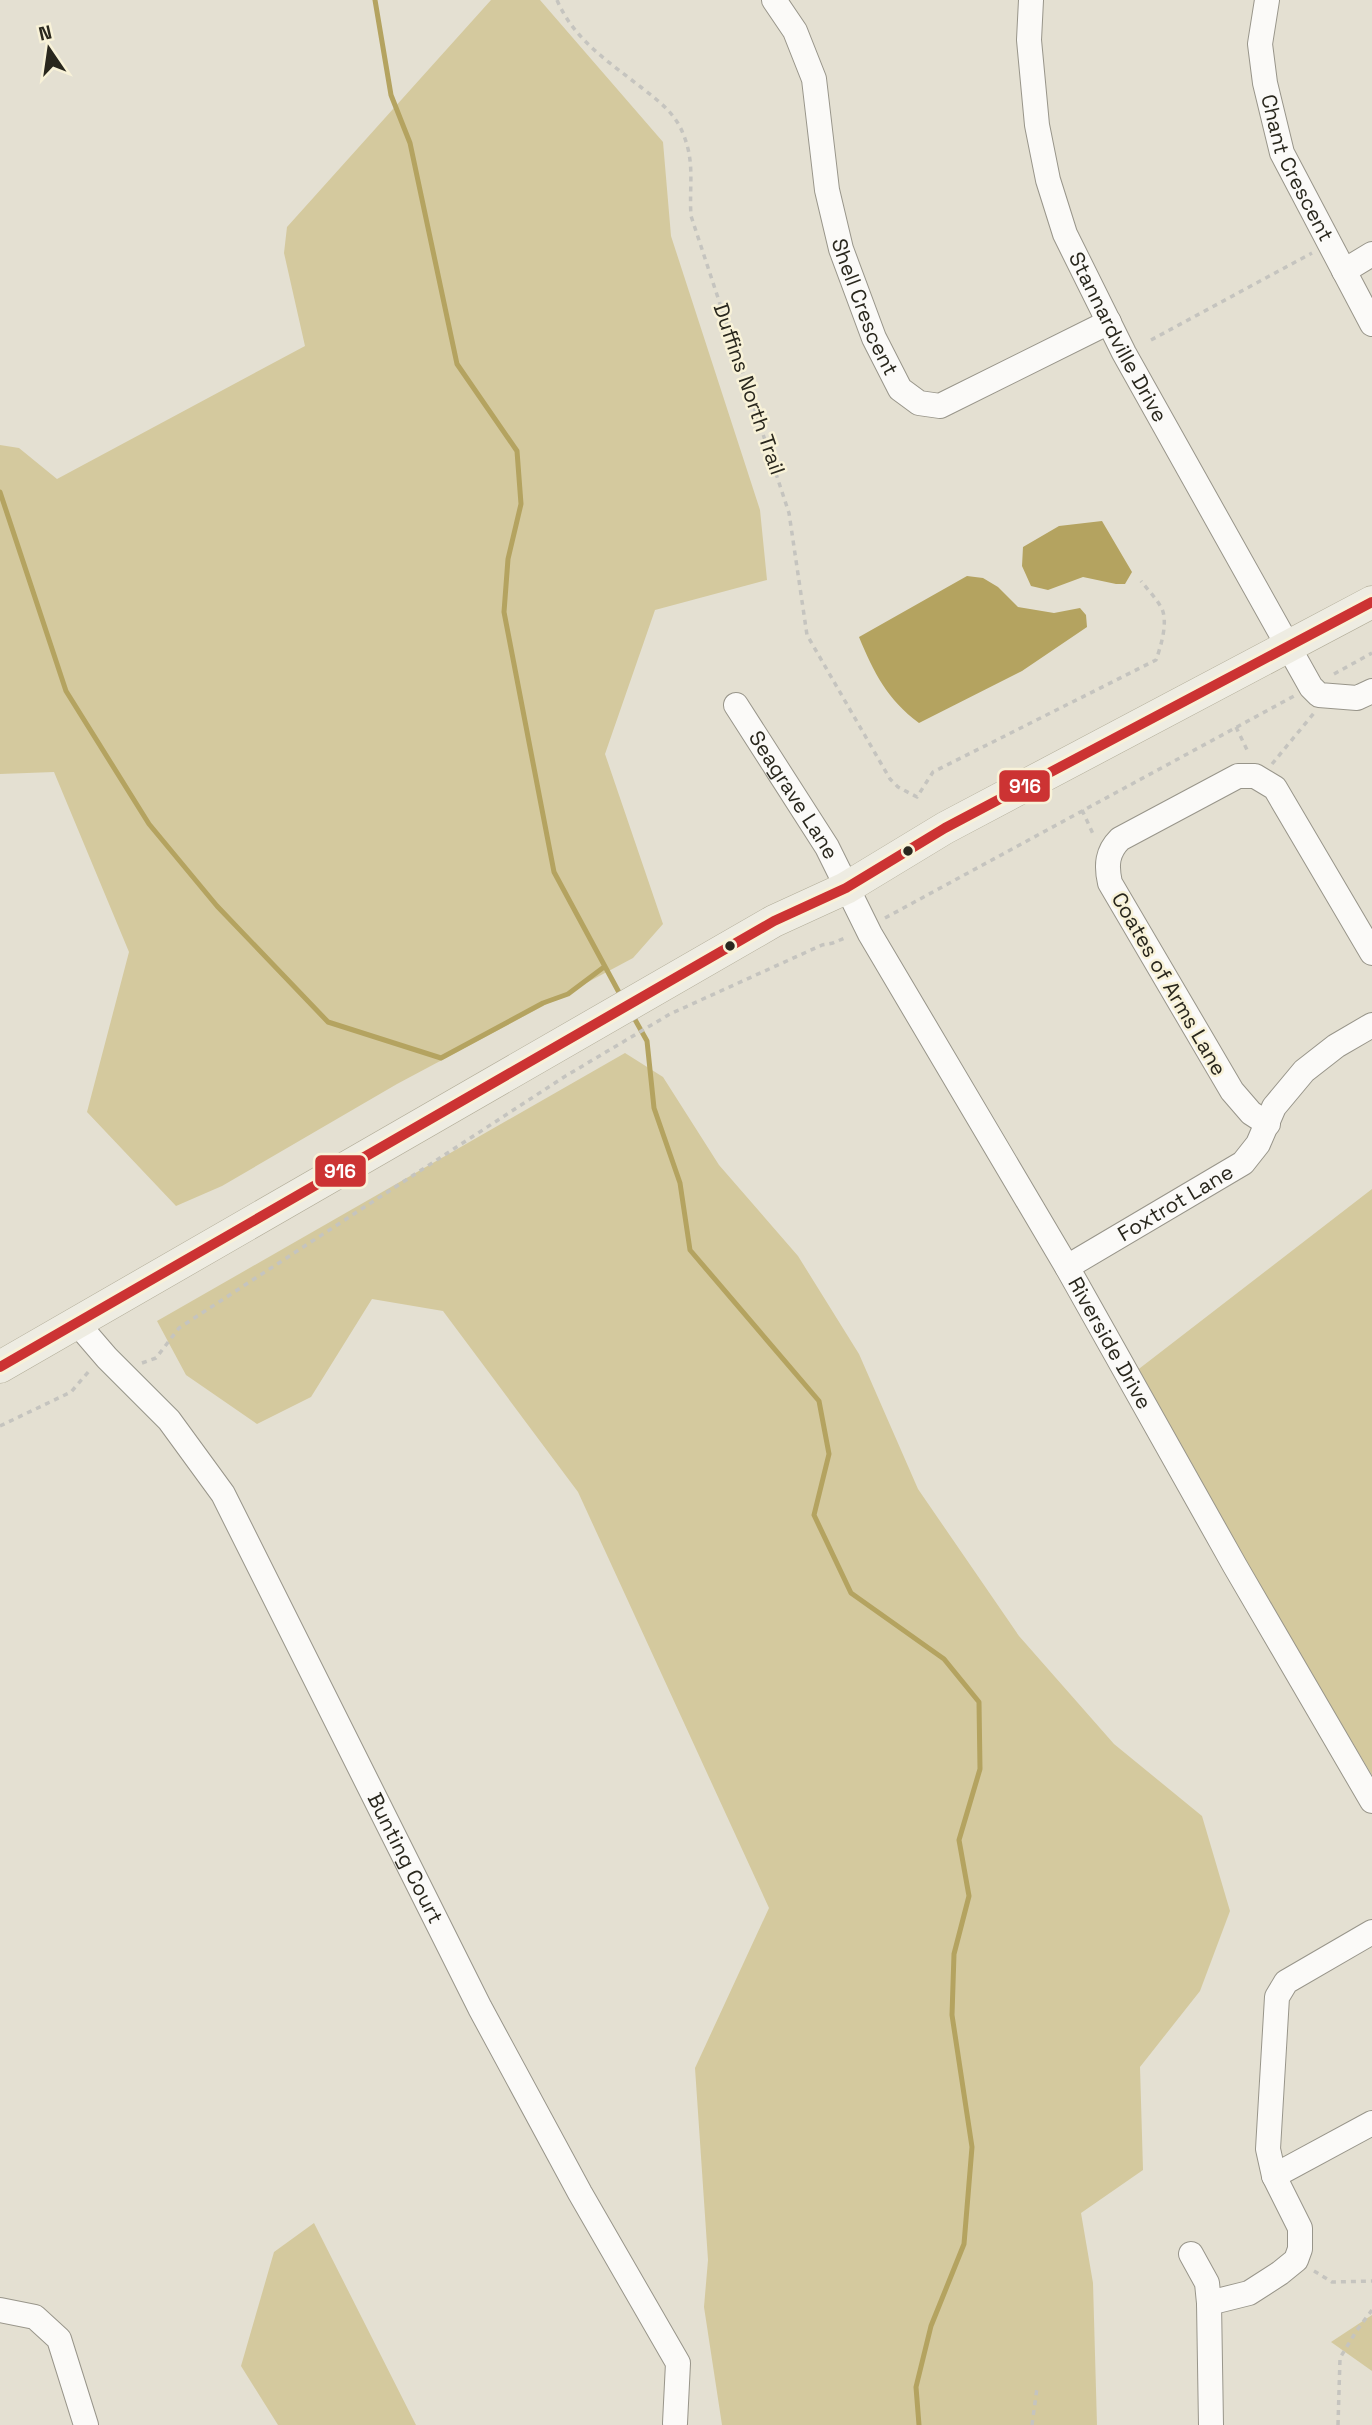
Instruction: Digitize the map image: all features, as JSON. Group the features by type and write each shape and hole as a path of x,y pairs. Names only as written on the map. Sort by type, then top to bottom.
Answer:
{"main road":[{"path":"0,1367 567,1042 659,1005 774,921 846,888 945,828 1372,602"}],"street":[{"name":"Shell Crescent","path":"774,0 795,31 814,79 827,190 841,249 874,338 900,389 919,403 940,406 1109,322"},
{"name":"Stannardville Drive","path":"1031,0 1029,40 1037,125 1048,180 1065,234 1109,322 1286,646 1320,691"},
{"name":"Chant Crescent","path":"1267,0 1260,44 1265,83 1282,153 1372,324"},
{"path":"1344,271 1372,254"},
{"path":"1320,691 1357,698 1372,691"},
{"name":"Seagrave Lane","path":"736,705 827,847 846,888"},
{"name":"Coates of Arms Lane","path":"1260,778 1238,776 1120,839 1108,858 1108,872 1110,883 1232,1091 1251,1112 1268,1124"},
{"path":"1260,778 1275,788 1372,953"},
{"name":"Riverside Drive","path":"846,888 1067,1267 1372,1801"},
{"path":"1268,1124 1274,1107 1304,1071 1336,1046 1372,1025"},
{"name":"Foxtrot Lane","path":"1067,1267 1242,1163 1258,1144 1268,1124"},
{"name":"Bunting Court","path":"76,1322 107,1358 169,1420 223,1494 480,2008 580,2193 678,2363 675,2423"},
{"path":"1209,2303 1249,2293 1296,2260 1300,2249 1300,2228 1274,2176 1268,2149 1277,1997 1286,1982 1372,1932"},
{"path":"1274,2176 1372,2123"},
{"path":"1191,2254 1207,2283 1211,2425"},
{"path":"0,2310 35,2317 59,2339 86,2425"}],"path":[{"name":"Duffins North Trail","path":"557,0 563,15 578,36 662,104 681,127 692,163 689,197 691,215 789,513 807,635 890,779 898,787 917,797 933,772 1156,660 1161,647 1164,616 1141,581"},
{"path":"1151,340 1330,243"},
{"path":"136,1366 156,1358 179,1328 564,1077 659,1005 833,943 867,928 1320,691 1372,653"},
{"path":"1260,778 1320,691"},
{"path":"0,1426 71,1392 94,1366 107,1358"},
{"path":"1296,2260 1332,2281 1372,2281"},
{"path":"1338,2425 1340,2358 1372,2310"},
{"path":"1032,2425 1037,2388"}],"shaded area":[{"path":"491,0 540,0 663,142 671,236 760,510 767,580 655,610 605,754 663,924 633,958 397,1084 222,1186 176,1206 87,1112 129,952 54,772 0,774 0,445 19,448 57,479 305,346 284,253 287,227"},
{"path":"1102,521 1132,572 1125,584 1083,577 1048,590 1031,586 1022,566 1023,547 1059,526"},
{"path":"967,576 983,578 998,587 1018,607 1054,613 1080,608 1086,615 1087,627 1022,671 919,723 890,695 859,637"},
{"path":"625,1053 663,1077 719,1165 798,1256 859,1354 918,1489 1019,1636 1114,1744 1202,1816 1230,1911 1200,1991 1140,2067 1143,2170 1081,2213 1093,2283 1097,2425 722,2425 704,2307 708,2260 695,2068 769,1908 578,1492 443,1311 372,1299 311,1397 257,1424 186,1375 157,1321"},
{"path":"1372,1189 1372,1775 1131,1375"},
{"path":"314,2223 416,2425 278,2425 241,2366 274,2252"},
{"path":"1372,2315 1372,2371 1331,2342"}],"waterway":[{"path":"375,0 391,95 410,143 457,364 517,451 521,504 508,559 504,612 554,872 622,998"},
{"path":"0,492 66,691 149,824 217,906 328,1022 441,1058 543,1003 568,994 604,967"},
{"path":"633,1016 647,1041 654,1108 680,1183 690,1250 819,1401 829,1454 814,1515 851,1593 944,1659 979,1702 980,1769 959,1840 969,1896 954,1954 952,2015 972,2147 964,2244 931,2326 916,2387 919,2425"}],"transit line":[{"name":"916","path":"0,1367 774,921 846,888 945,828 1372,602"}]}
